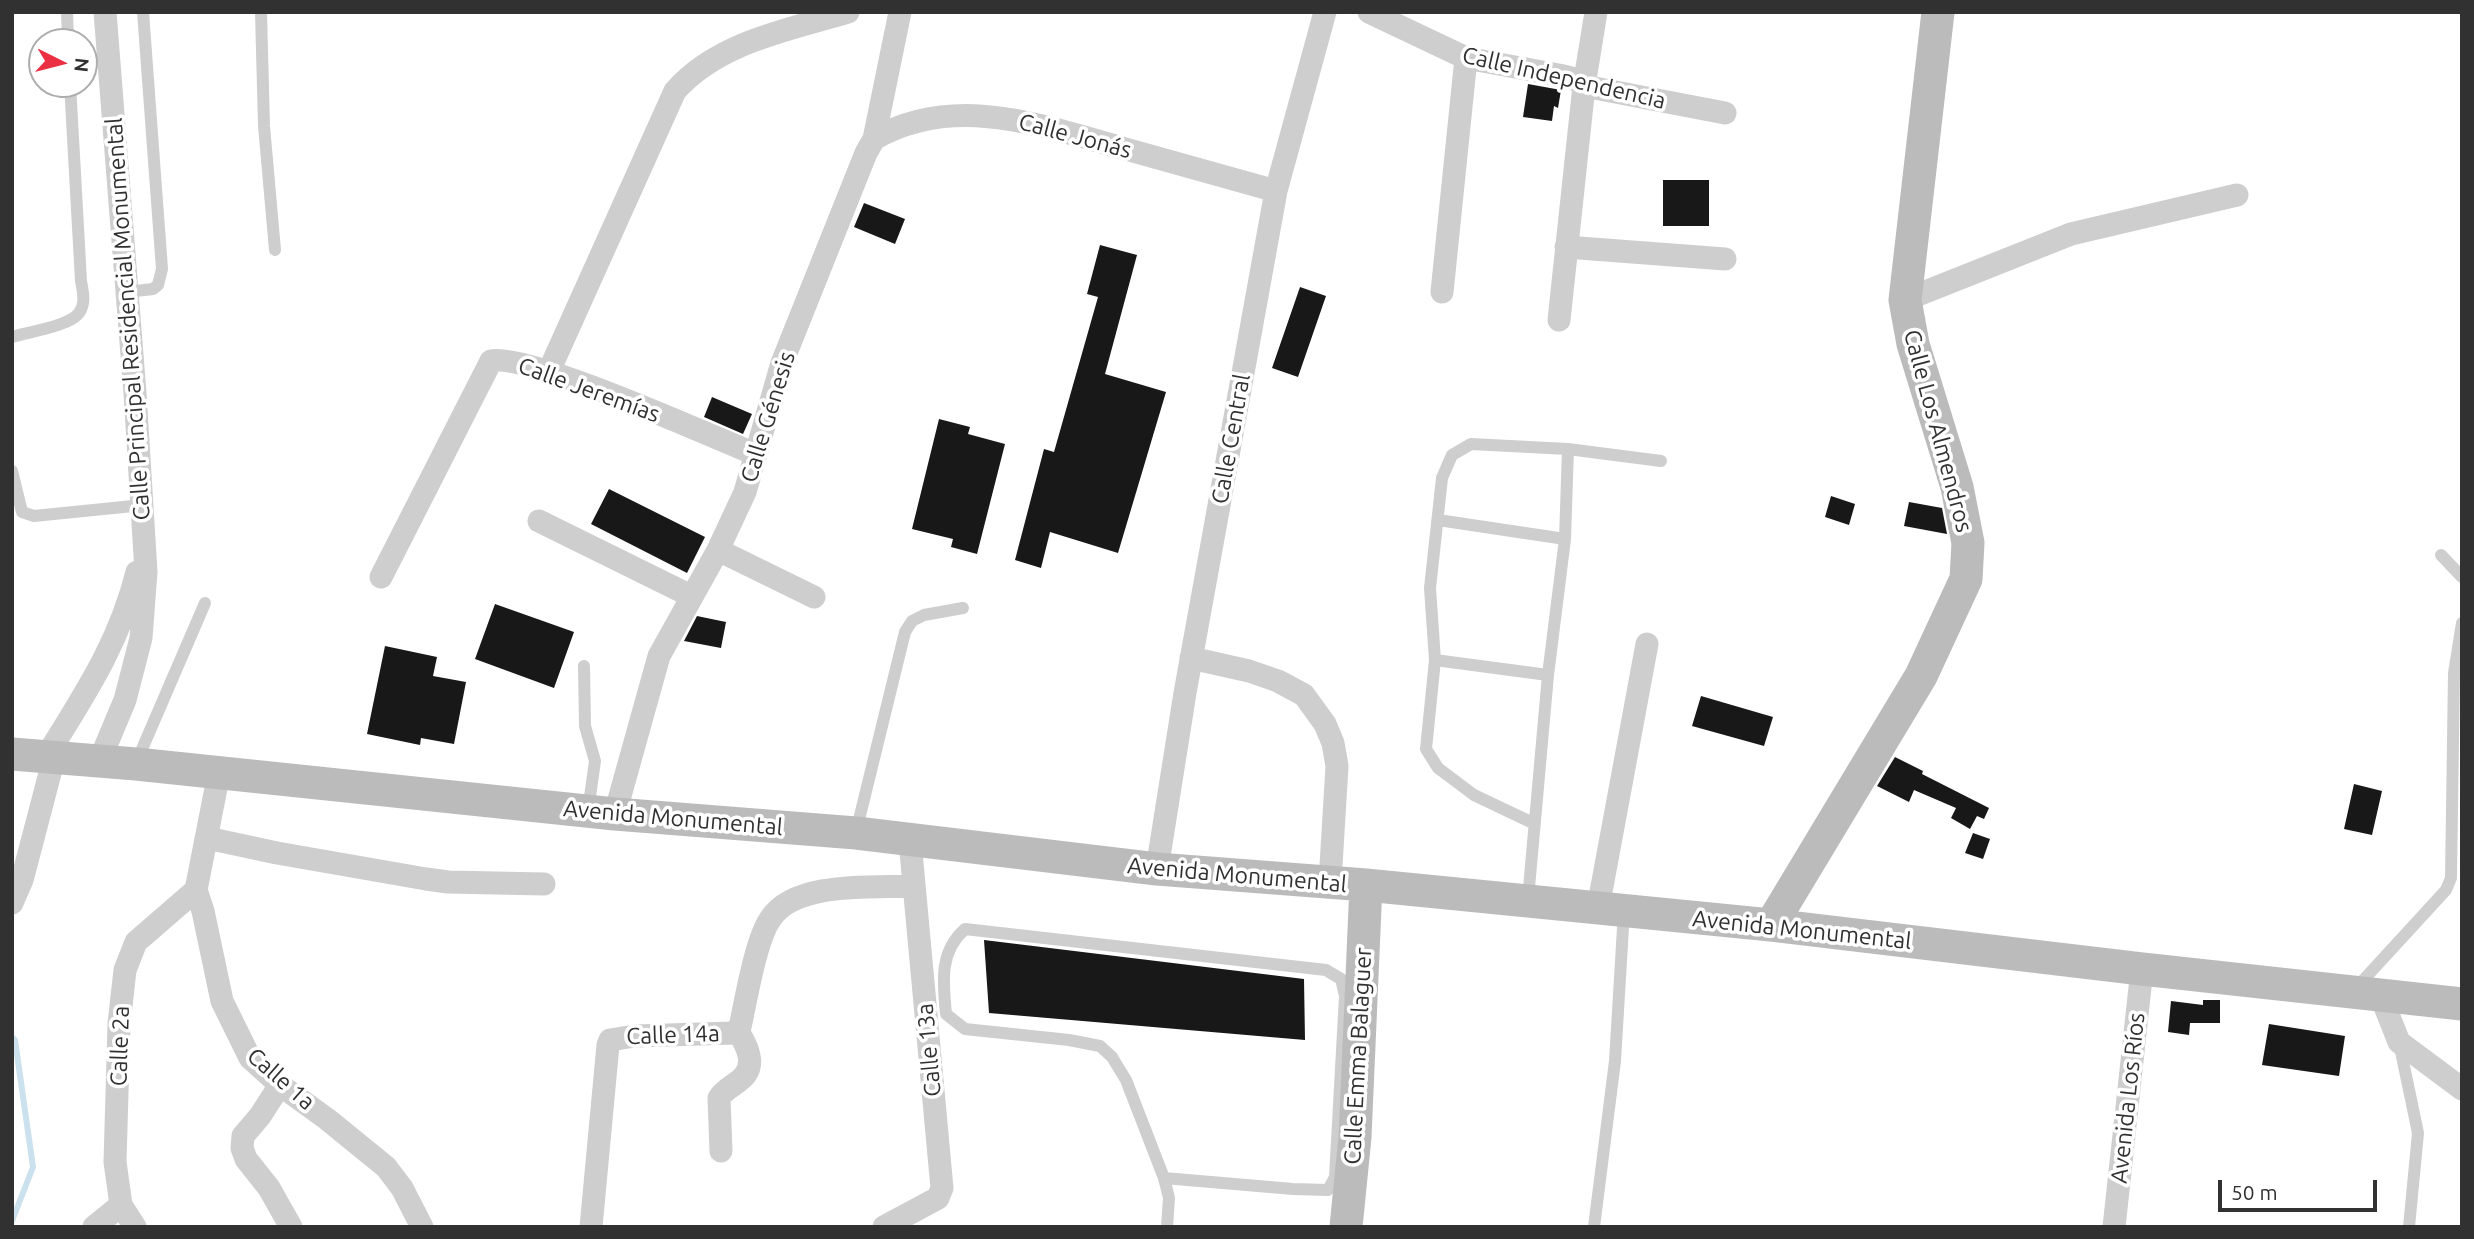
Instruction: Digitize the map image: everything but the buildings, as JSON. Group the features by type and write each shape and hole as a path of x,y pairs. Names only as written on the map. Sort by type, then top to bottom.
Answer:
{"main road":[{"name":"Calle Los Almendros","path":"1771,925 1922,676 1966,579 1968,543 1957,487 1913,344 1905,300 1938,12"},
{"name":"Avenida Monumental","path":"12,754 219,772 601,813 856,833 1157,869 1366,885 1771,925 2141,969 2462,1003"},
{"name":"Calle Emma Balaguer","path":"1346,1227 1355,1137 1366,885"}],"street":[{"name":"Calle Principal Residencial Monumental","path":"99,762 128,690 141,638 145,599 143,505 105,12"},
{"path":"550,371 675,91 686,78 741,44 848,12"},
{"name":"Calle Génesis","path":"601,813 659,656 718,550 745,492 782,363 874,139 900,12"},
{"name":"Calle Central","path":"1157,869 1191,658 1276,191 1325,12"},
{"name":"Calle Independencia","path":"1369,12 1466,58 1564,76 1576,79 1584,86 1725,113"},
{"path":"1559,320 1584,86 1596,12"},
{"path":"1442,292 1466,58"},
{"name":"Calle Jonás","path":"874,139 895,127 929,118 996,116 1059,130 1276,191"},
{"path":"1905,300 2071,234 2237,195"},
{"path":"1566,247 1725,259"},
{"name":"Calle Jeremías","path":"381,577 491,361 500,358 550,371 755,454"},
{"path":"539,521 691,596"},
{"name":"Calle Principal Residencial Monumental","path":"12,903 23,880 50,757 97,674 123,619 144,542"},
{"path":"718,550 814,597"},
{"path":"1611,909 1647,644"},
{"path":"1191,658 1249,671 1278,681 1304,695 1325,724 1333,743 1337,766 1330,883"},
{"path":"97,674 128,690"},
{"name":"Calle 1a","path":"219,772 196,890 222,1001 244,1050 280,1084 386,1167 402,1188 422,1227"},
{"path":"207,838 277,853 448,882 544,884"},
{"name":"Calle 13a","path":"884,1227 938,1199 942,1188 910,841"},
{"name":"Calle 14a","path":"591,1227 610,1040 625,1037 733,1033 737,1030 769,920 782,904 817,891 914,886"},
{"name":"Calle 2a","path":"135,1227 121,1205 115,1162 119,1024 125,970 136,942 196,890"},
{"name":"Avenida Los Ríos","path":"2114,1227 2141,969"},
{"path":"2367,992 2399,1042 2462,1089"},
{"path":"721,1151 719,1098 744,1078 750,1060 746,1044 737,1030"},
{"path":"280,1084 260,1116 243,1136 242,1149 246,1159 269,1188 291,1227"},
{"path":"94,1227 121,1205"}],"lane":[{"path":"127,292 153,289 158,285 162,269 143,12"},
{"path":"261,12 264,126 275,250"},
{"path":"12,337 72,320 80,312 84,300 72,98"},
{"path":"1535,824 1474,795 1438,768 1426,749 1435,660 1430,588 1442,478 1452,456 1471,444 1568,449 1661,461"},
{"path":"1528,901 1548,675 1565,539 1568,449"},
{"path":"12,471 22,512 34,516 143,505"},
{"path":"1438,520 1565,539"},
{"path":"2441,555 2462,577"},
{"path":"136,764 205,603"},
{"path":"856,833 905,632 912,621 924,615 963,608"},
{"path":"2367,992 2446,890 2451,878 2454,673 2462,622"},
{"path":"1435,660 1548,675"},
{"path":"584,666 585,726 595,761 601,813"},
{"path":"1594,1227 1615,1060 1611,909"},
{"path":"1164,1178 1328,1190 1335,1177 1336,1163 1345,996 1341,979 1326,970 965,929 953,939 942,975 946,1014 965,1028 1100,1046 1112,1057 1126,1080 1164,1178 1169,1198 1167,1227"},
{"path":"2399,1042 2418,1133 2409,1227"}],"waterway":[{"path":"12,1037 15,1040 33,1167 12,1221"}]}
